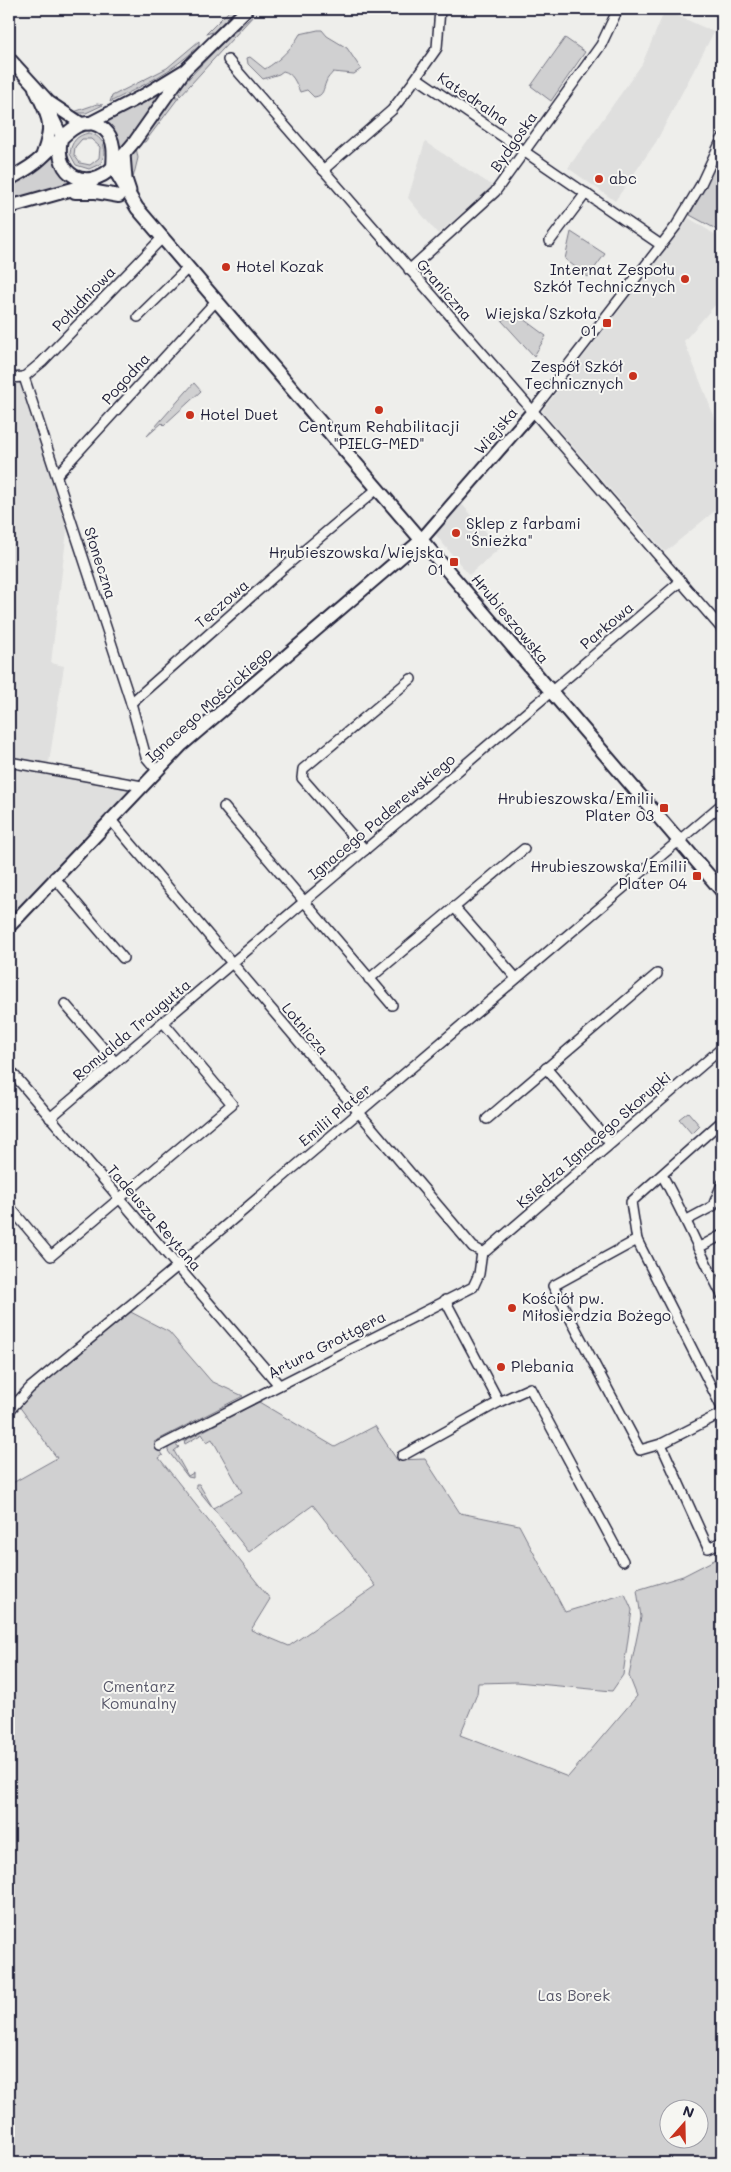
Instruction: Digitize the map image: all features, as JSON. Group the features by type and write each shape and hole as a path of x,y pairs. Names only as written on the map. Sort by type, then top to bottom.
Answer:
{"main road":[{"path":"35,88 50,125 49,140 42,157"},
{"path":"9,179 42,157 72,129 85,124 99,126 110,137 114,152 113,167 135,205"},
{"path":"61,138 60,155 65,169 79,178 95,179 135,205"},
{"path":"9,207 88,184 113,167"},
{"path":"66,191 96,192 119,196"},
{"name":"Hrubieszowska","path":"135,205 722,891"}],"street":[{"path":"113,167 185,70 247,9"},
{"path":"323,170 392,110 416,78 437,48 440,9"},
{"name":"Bydgoska","path":"409,270 495,192 601,45 618,9"},
{"path":"9,58 35,88 61,112 85,124 144,95 185,70"},
{"name":"Graniczna","path":"228,60 722,629"},
{"name":"Katedralna","path":"416,78 526,151 661,245"},
{"path":"35,88 54,117 61,138"},
{"name":"Wiejska","path":"421,540 532,412 676,226 700,186 722,139"},
{"path":"124,154 126,179 135,205"},
{"path":"550,241 586,193"},
{"name":"Południowa","path":"24,377 42,362 162,238"},
{"path":"138,317 188,268"},
{"name":"Pogodna","path":"57,475 216,301"},
{"path":"9,378 24,377"},
{"name":"Słoneczna","path":"24,377 131,703 146,757 157,770"},
{"name":"Tęczowa","path":"131,703 287,565 377,489"},
{"name":"Ignacego Mościckiego","path":"9,927 54,877 182,745 421,540"},
{"name":"Parkowa","path":"551,692 680,581"},
{"path":"365,850 302,778 303,769 411,679"},
{"name":"Ignacego Paderewskiego","path":"231,964 551,692"},
{"path":"9,762 142,786"},
{"name":"Emilii Plater","path":"9,1410 30,1388 178,1266 722,804"},
{"path":"224,807 392,1005"},
{"name":"Lotnicza","path":"110,820 473,1247 482,1252"},
{"path":"369,979 524,849"},
{"path":"54,877 123,958"},
{"path":"454,907 516,978"},
{"name":"Romualda Traugutta","path":"50,1118 231,964"},
{"path":"487,1119 657,974"},
{"path":"65,1004 115,1062"},
{"path":"9,1206 51,1256 232,1104 163,1022"},
{"name":"Księdza Ignacego Skorupki","path":"482,1252 486,1251 722,1048"},
{"path":"546,1068 610,1143"},
{"name":"Tadeusza Reytana","path":"10,1072 279,1385"},
{"path":"722,1121 632,1202 637,1240 722,1408"},
{"path":"662,1174 687,1220 698,1248 722,1295"},
{"path":"687,1220 713,1206 722,1184"},
{"path":"698,1248 722,1235"},
{"path":"637,1240 554,1286 640,1450 660,1444 722,1413"},
{"name":"Artura Grottgera","path":"160,1446 473,1287 479,1274 482,1252"},
{"path":"445,1300 499,1402"},
{"path":"402,1456 499,1402 530,1388 623,1561"},
{"path":"660,1444 708,1548 722,1542"}],"shaded area":[{"path":"665,10 714,32 656,142 615,201 568,168 642,64"},
{"path":"425,142 493,186 438,234 408,198"},
{"name":"Zespół Szkół Technicznych","path":"689,218 722,239 722,297 684,341 722,436 722,505 665,552 542,411"},
{"path":"25,377 69,514 51,663 64,666 48,769 142,786 9,927 9,379"},
{"path":"461,503 500,548 469,575 435,534"}],"green space":[{"path":"231,9 236,9 213,32 206,34"},
{"path":"254,15 180,96 178,90 224,42"},
{"path":"322,30 327,36 347,48 361,69 354,74 333,72 327,79 323,92 320,95 314,97 307,90 300,92 294,79 283,71 263,79 248,64 247,58 250,57 265,69 285,54 300,34"},
{"path":"565,38 585,52 551,101 531,86"},
{"path":"199,41 199,46 167,71 110,102 112,96 167,68"},
{"path":"166,90 120,152 116,136 101,121"},
{"path":"173,97 179,97 145,142 140,142"},
{"path":"97,104 103,105 86,113 71,113"},
{"path":"89,133 102,141 104,154 100,164 89,169 76,165 70,154 75,140 81,135","holes":["82,139 91,139 100,147 99,158 90,165 80,163 74,155 75,147"]},
{"path":"136,147 138,158 132,182 130,158"},
{"path":"722,147 722,236 714,228 690,215"},
{"path":"56,154 77,182 9,200 9,185 33,172"},
{"path":"571,232 605,254 588,277 565,259"},
{"path":"511,310 546,336 534,356 502,321"},
{"path":"194,383 201,391 164,425 162,423 147,436"},
{"path":"688,1112 700,1126 692,1134 679,1119"},
{"path":"125,1309 169,1332 211,1381 243,1396 154,1442 163,1455 159,1458 270,1599 251,1630 289,1646 376,1586 313,1505 249,1552 213,1508 242,1492 212,1439 207,1442 202,1434 185,1444 184,1441 259,1402 335,1447 375,1426 397,1460 425,1459 460,1513 519,1525 565,1612 625,1594 632,1610 623,1675 612,1691 517,1682 478,1683 477,1694 460,1735 568,1777 637,1696 629,1676 641,1617 637,1590 683,1576 722,1556 722,2163 9,2163 9,1485 57,1458 16,1402"},
{"path":"174,1443 179,1447 174,1451 188,1476 193,1473 193,1478 188,1477 168,1451 168,1446"},
{"path":"196,1484 199,1484 213,1507 196,1487"}],"place":[{"name":"abc","path":"599,179"},
{"name":"Hotel Kozak","path":"226,267"},
{"name":"Internat Zespołu Szkół Technicznych","path":"685,279"},
{"name":"Wiejska/Szkoła 01","path":"607,323"},
{"name":"Zespół Szkół Technicznych","path":"633,376"},
{"name":"Centrum Rehabilitacji \"PIELG-MED\"","path":"379,410"},
{"name":"Hotel Duet","path":"190,415"},
{"name":"Sklep z farbami \"Śnieżka\"","path":"456,533"},
{"name":"Hrubieszowska/Wiejska 01","path":"454,562"},
{"name":"Hrubieszowska/Emilii Plater 03","path":"664,808"},
{"name":"Hrubieszowska/Emilii Plater 04","path":"697,876"},
{"name":"Kościół pw. Miłosierdzia Bożego","path":"512,1308"},
{"name":"Plebania","path":"501,1367"}],"park label":[{"name":"Cmentarz Komunalny","path":"139,1696"},
{"name":"Las Borek","path":"574,1996"}]}
